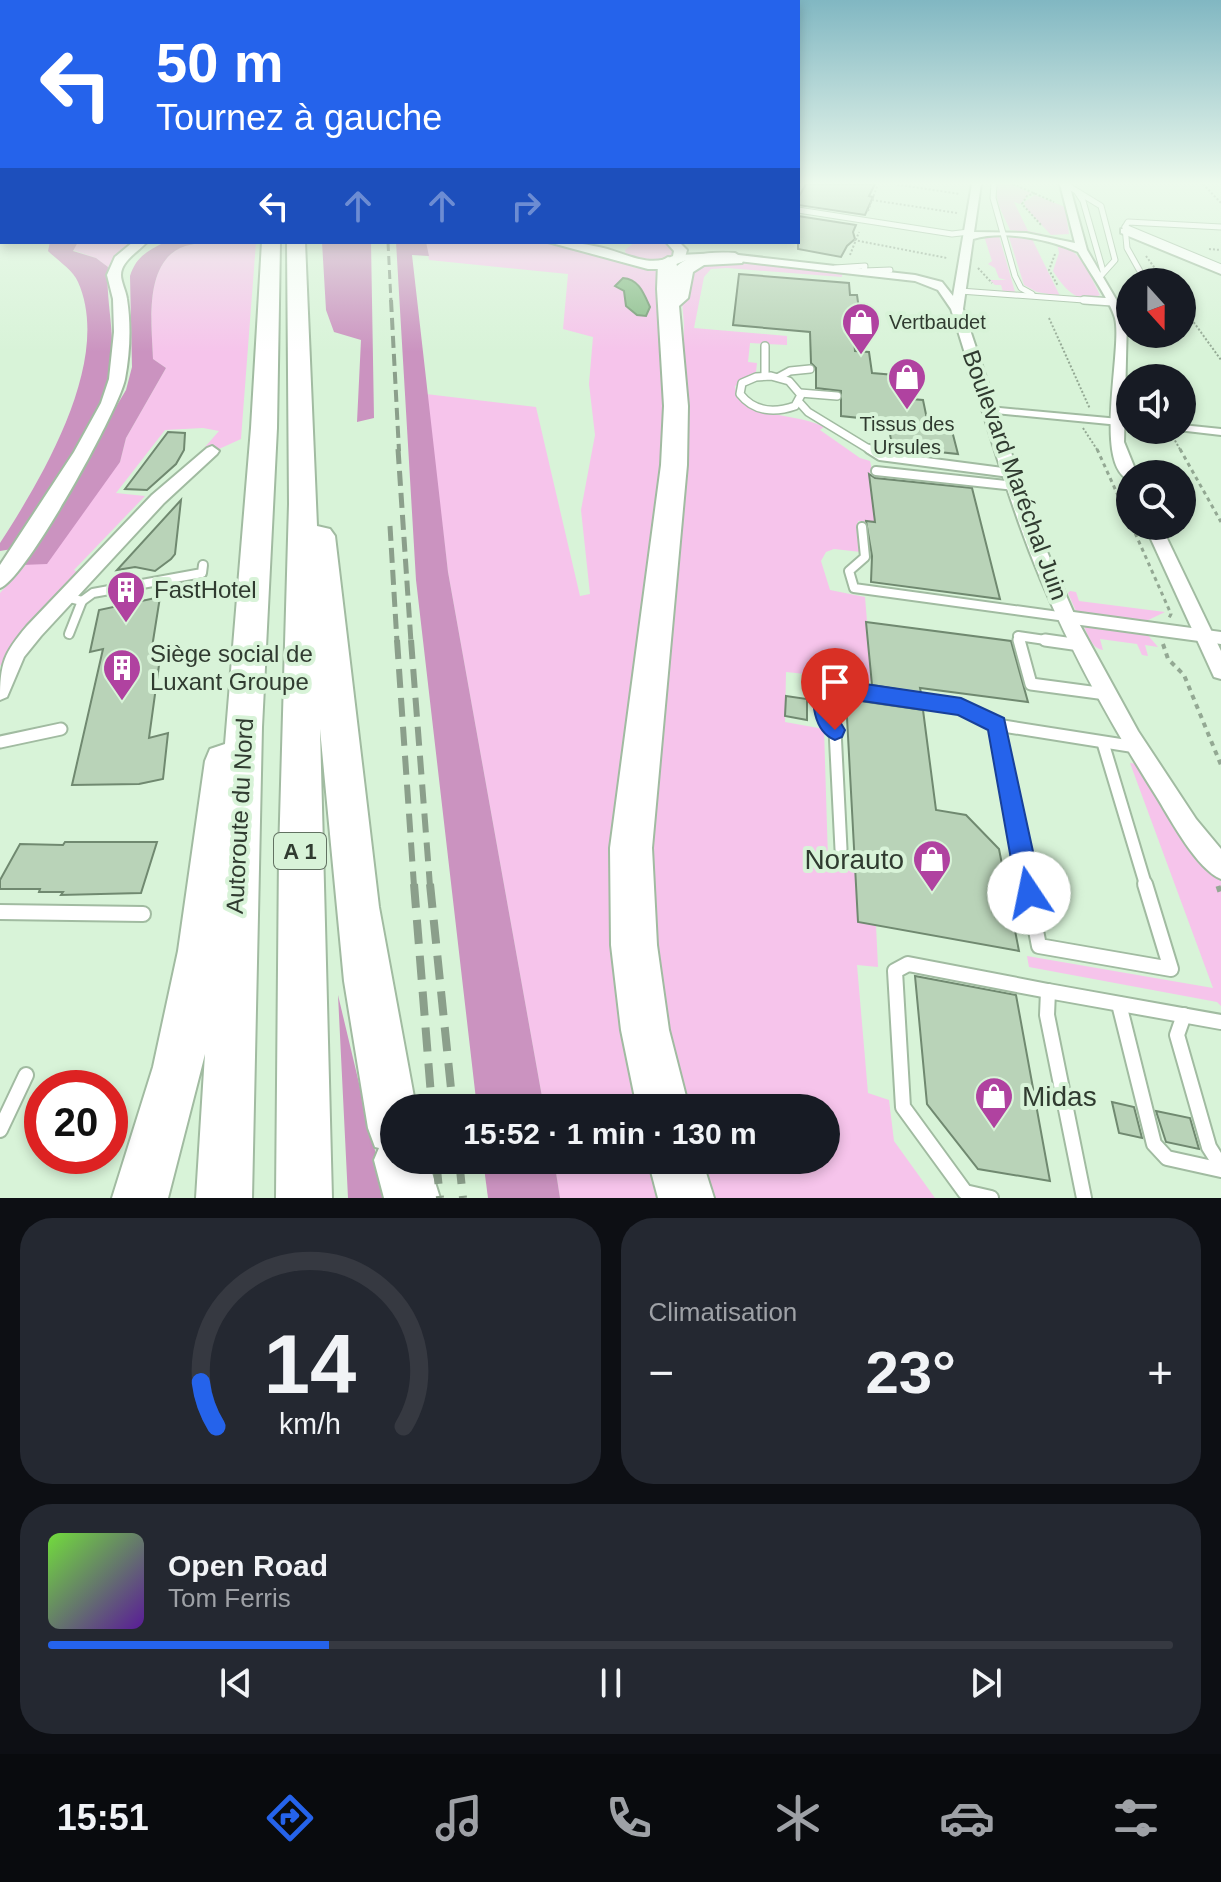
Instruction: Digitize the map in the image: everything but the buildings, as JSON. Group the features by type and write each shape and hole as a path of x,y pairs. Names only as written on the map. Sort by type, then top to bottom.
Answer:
{"highway":[{"name":"Autoroute du Nord","path":"224,1198 244,727 264,428 271,244"},
{"name":"A 1","path":"296,244 303,504 300,854 304,1198"},
{"path":"660,1094 645,1030 634,945 631,848 674,465 676,406 671,306 667,289 675,252"},
{"path":"671,306 678,298 677,279 682,270 700,261 735,259"},
{"path":"303,504 319,528 361,935 375,1043 386,1094"},
{"path":"140,1198 178,1067 201,951 223,763 244,727"},
{"path":"405,1174 412,1198"},
{"path":"679,1174 686,1198"}],"street":[{"name":"Boulevard Maréchal Juin","path":"968,240 959,300 989,410 1044,569 1080,645 1136,747 1188,827 1221,867"},
{"path":"1048,240 1082,250"},
{"path":"1079,240 1082,250 1101,275 1122,323 1123,364"},
{"path":"1147,240 1221,269"},
{"path":"0,580 96,429 114,391 120,370 119,284 114,275 120,260 139,244"},
{"path":"119,284 133,259 155,244"},
{"path":"577,244 623,248 637,264 675,252 936,276 955,274 963,269"},
{"path":"580,244 623,248"},
{"path":"675,252 835,268 864,268 938,284 959,300"},
{"path":"989,410 1116,422"},
{"path":"1196,429 1221,432"},
{"path":"0,691 16,653 74,599 158,499 212,451"},
{"path":"1161,540 1212,636 1221,671"},
{"path":"1066,617 1212,636"}],"lane":[{"path":"1006,240 1018,284 1039,296"},
{"path":"1092,240 1101,275"},
{"path":"1101,275 1115,260 1110,240"},
{"path":"1126,240 1138,268"},
{"path":"1150,240 1221,269"},
{"path":"959,300 990,293 1112,302"},
{"path":"765,346 765,376"},
{"path":"779,377 790,371 810,369"},
{"path":"837,396 799,397 787,409 768,410 743,400 740,394 742,383 765,376 779,377 794,384 799,397 808,412 880,456 1012,480"},
{"path":"876,471 1012,480"},
{"path":"862,527 865,557 849,571 854,588 1066,617"},
{"path":"69,634 76,608 74,599 202,573 203,565"},
{"path":"1080,645 1018,636 1031,684 1106,694"},
{"path":"841,849 835,730 826,718 824,687 961,707 997,725 1136,747"},
{"path":"997,725 1039,946 1171,969 1103,743"},
{"path":"0,742 61,729"},
{"path":"0,912 143,914"},
{"path":"991,1198 965,1192 903,1107 895,971 908,964 1221,1022"},
{"path":"1048,991 1047,1015 1084,1198"},
{"path":"1119,1004 1154,1144 1167,1158 1221,1168"},
{"path":"1184,1015 1177,1035 1209,1147 1221,1168"},
{"path":"0,1130 24,1079"}],"path":[{"path":"854,240 947,258"},
{"path":"1138,240 1156,268"},
{"path":"976,262 993,285 990,293"},
{"path":"1049,318 1091,411 1082,419 1085,435 1095,444 1116,491"},
{"path":"1196,325 1221,360"},
{"path":"1177,444 1221,522"},
{"path":"1138,540 1171,614 1164,630 1163,646 1168,659 1184,675 1221,765"}],"shaded area":[{"path":"985,240 1000,240 1015,292 1003,292 1001,285 995,285 990,280 1006,280 999,278 995,268 988,264 992,261"},
{"path":"1010,240 1032,240 1060,296 1037,292 1024,285"},
{"path":"1057,243 1078,257 1100,295 1078,297 1062,283 1053,271 1059,253"},
{"path":"50,244 77,244 73,251 96,258 108,267 112,346 110,372 95,415 68,462 12,549 0,551 0,543 35,486 68,417 80,382 86,347 86,313 78,282 69,269 48,251"},
{"path":"77,244 131,244 108,267 96,258 73,250"},
{"path":"161,244 198,244 180,248 171,254 157,276 151,319 153,359 166,368 126,438 120,462 47,564 22,565 126,390 132,367 130,276 135,264"},
{"path":"256,244 241,439 219,449 205,447 219,431 203,428 165,430 116,493 145,496 74,570 79,574 38,616 0,666 0,593 120,462 126,438 166,368 153,359 152,304 157,276 171,254 191,245"},
{"path":"322,244 371,244 374,418 357,422 361,340 334,332 326,310"},
{"path":"396,244 426,244 429,256 412,255 448,572 541,1094 475,1094 416,580"},
{"path":"426,244 556,244 606,255 635,268 662,269 668,380 660,495 646,1094 541,1094 448,572 426,394 536,407 580,596 590,594 581,510 595,435 589,384 593,337 563,329 568,274 429,260"},
{"path":"632,244 665,244 674,249 674,255 649,263 626,255 625,250"},
{"path":"729,260 842,270 842,277 711,269 704,277 694,328 787,336 787,345 750,343 748,362 757,363 756,372 735,386 737,398 767,413 824,427 820,430 860,458 870,461 872,470 869,474 913,527 858,521 861,552 834,549 826,552 821,561 830,590 865,597 872,681 786,672 785,722 824,729 828,859 855,864 876,925 878,967 857,965 868,1093 889,1100 894,1141 935,1198 710,1198 702,1174 840,1174 840,1094 677,1094 649,958 651,814 682,414 684,324 680,279 690,267"},
{"path":"623,278 633,281 643,292 650,307 646,316 637,315 626,306 624,291 615,286"},
{"path":"1076,592 1079,601 1165,612 1142,623 1078,616 1068,593"},
{"path":"1083,624 1146,633 1158,647 1145,645 1148,656 1142,655 1137,644 1100,639 1103,650 1099,649 1090,640"},
{"path":"1130,763 1138,764 1221,881 1221,1006 1217,1002 1029,967 1027,956 1213,988"},
{"path":"338,995 387,1198 348,1198"},
{"path":"485,1174 556,1174 560,1198 488,1198"},
{"path":"556,1174 660,1174 666,1198 560,1198"}],"railway":[{"path":"388,244 391,302"},
{"path":"391,300 399,451"},
{"path":"398,449 411,642"},
{"path":"390,526 397,642"},
{"path":"397,640 414,886"},
{"path":"411,640 430,886"},
{"path":"414,884 431,1094"},
{"path":"430,884 452,1094"},
{"path":"437,1174 440,1198"},
{"path":"460,1174 463,1198"}],"place":[{"name":"Vertbaudet","path":"861,356"},
{"name":"Tissus des Ursules","path":"907,411"},
{"name":"FastHotel","path":"126,624"},
{"name":"Siège social de Luxant Groupe","path":"122,702"},
{"name":"Norauto","path":"932,893"},
{"name":"Midas","path":"994,1130"}],"route":[{"path":"835,730 826,718 824,687 961,707 997,725 1029,893"}]}
